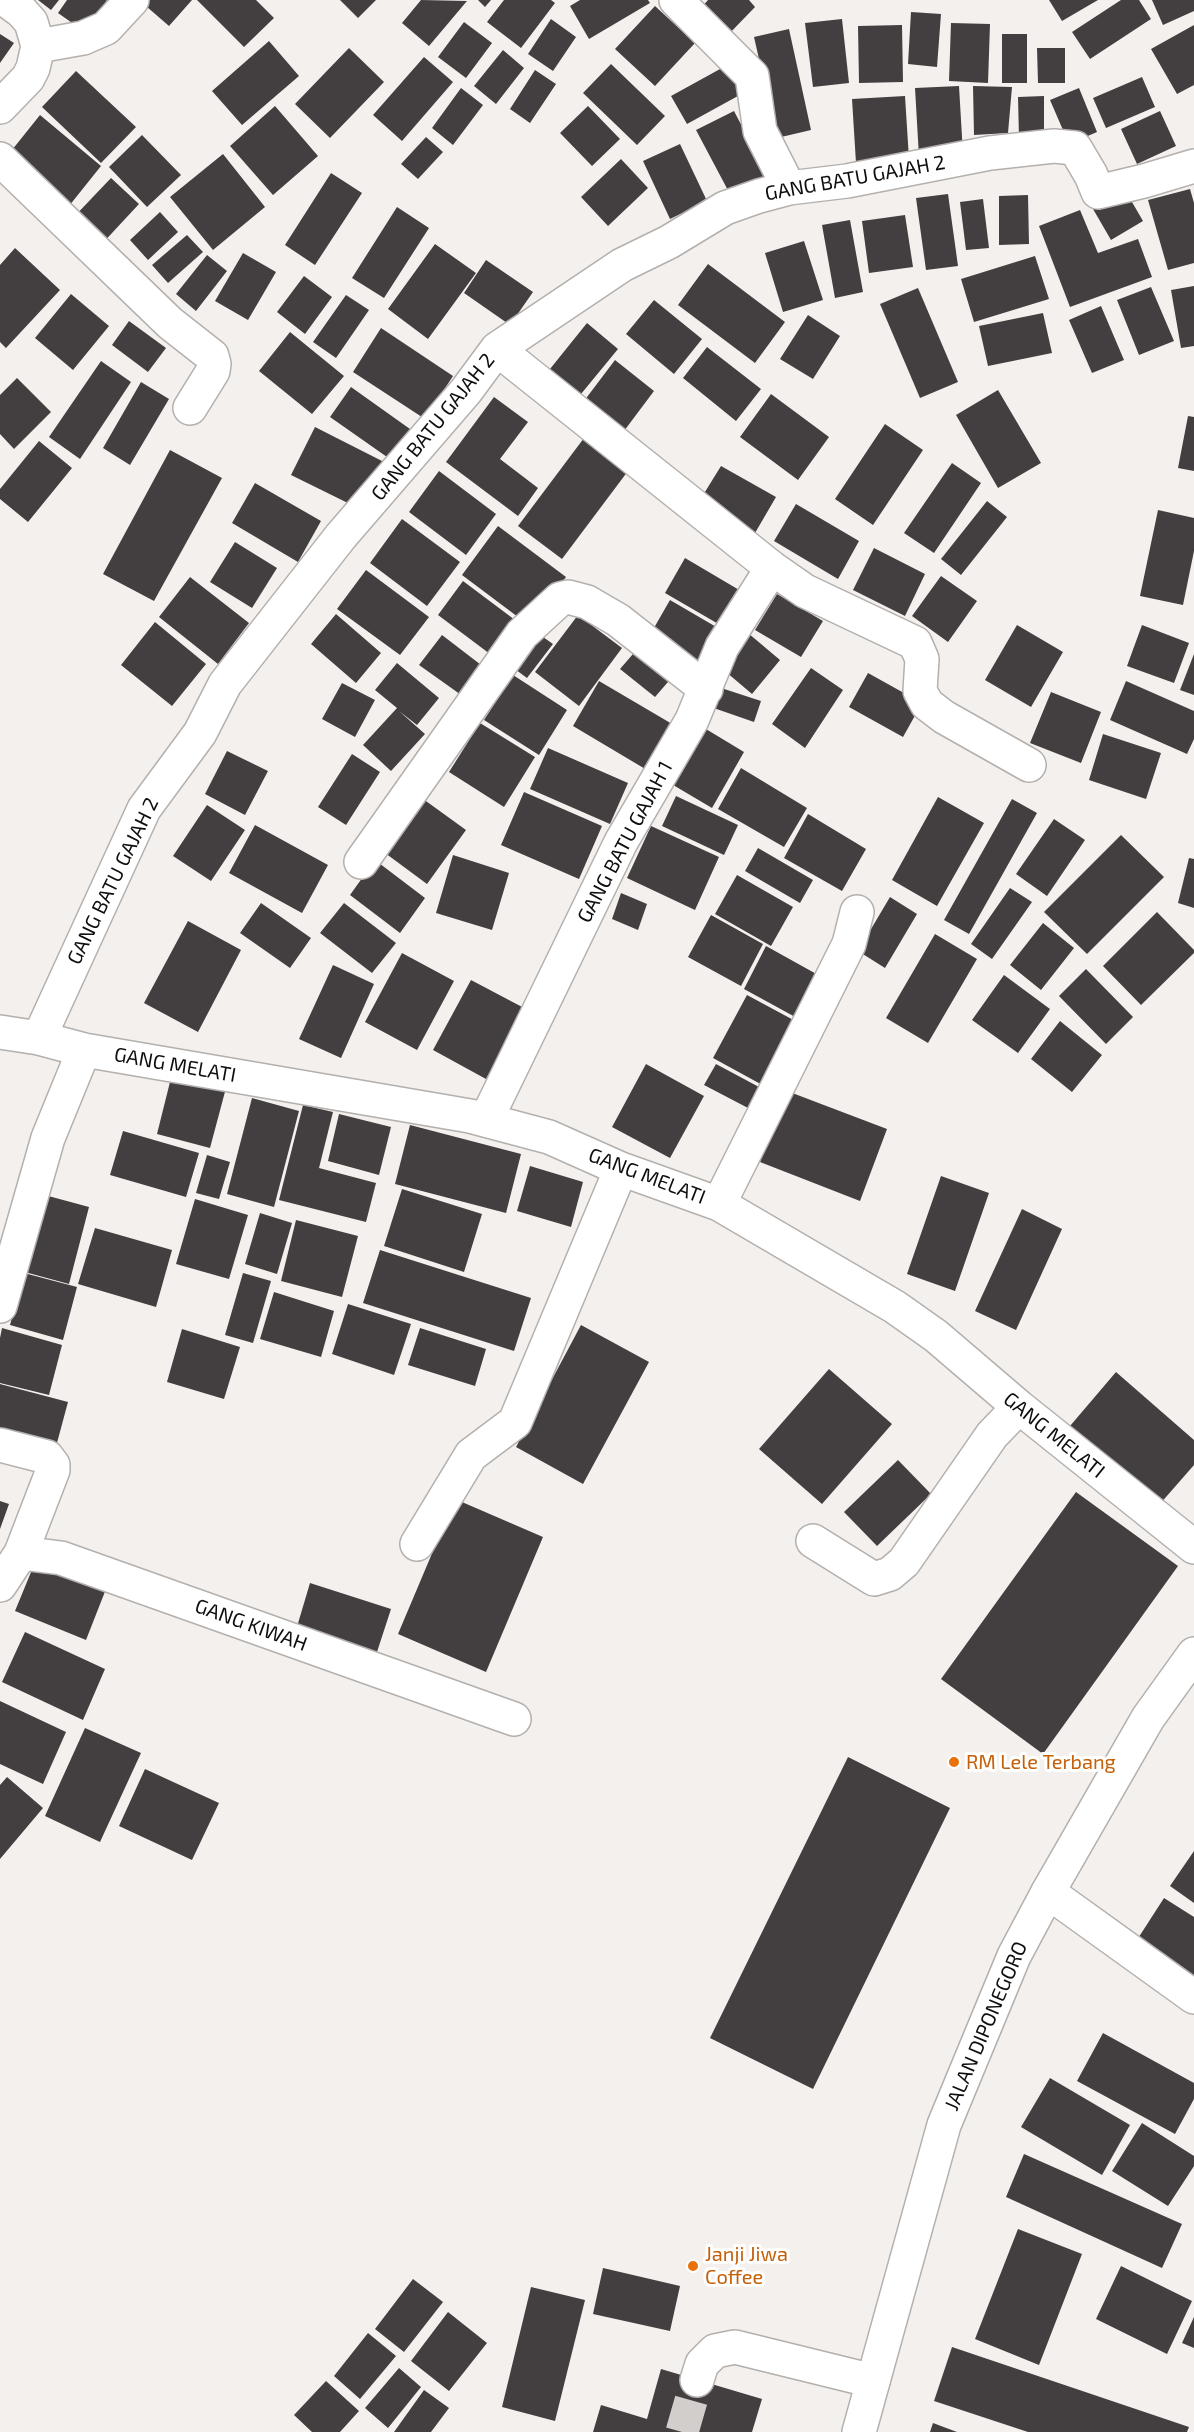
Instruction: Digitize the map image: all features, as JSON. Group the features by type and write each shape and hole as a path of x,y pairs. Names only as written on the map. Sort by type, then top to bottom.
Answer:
{"street":[{"path":"0,107 28,78 37,57 38,46 31,22 6,0"},
{"path":"38,46 83,38 106,28 132,0"},
{"path":"676,0 752,76 760,131 789,188"},
{"name":"GANG BATU GAJAH 2","path":"39,1038 144,809 200,733 225,684 341,536 466,391 497,349 622,265 669,242 725,208 789,188 847,181 990,153 1054,146 1075,148 1098,192 1194,166"},
{"path":"0,159 171,323 212,356 213,371 190,408"},
{"path":"497,349 772,568 805,591 915,643 922,658 920,691 927,704 944,717 1029,765"},
{"name":"GANG BATU GAJAH 1","path":"486,1120 621,842 692,720 722,646 772,568"},
{"path":"361,862 522,634 560,599 568,597 587,602 618,620 706,689"},
{"path":"719,1204 849,944 857,912"},
{"name":"GANG MELATI","path":"0,1032 39,1038 84,1050 486,1120 549,1137 621,1169 719,1204 895,1307 936,1336 1019,1407 1194,1546"},
{"path":"0,1306 48,1138 84,1050"},
{"path":"417,1544 471,1455 515,1422 621,1169"},
{"path":"813,1541 874,1579 890,1574 904,1562 992,1435 1019,1407"},
{"path":"0,1445 47,1457 53,1465 21,1553 0,1585"},
{"name":"GANG KIWAH","path":"21,1553 61,1558 514,1719"},
{"name":"JALAN DIPONEGORO","path":"859,2432 944,2125 1014,1956 1048,1892 1148,1719 1194,1654"},
{"path":"1048,1892 1194,1997"},
{"path":"697,2380 702,2364 715,2351 735,2347 873,2381"}],"building":[{"path":"38,0 59,0 51,10"},
{"path":"67,0 107,0 85,32 58,13"},
{"path":"139,0 192,0 169,26"},
{"path":"197,0 256,0 274,18 244,47"},
{"path":"340,0 376,0 358,18"},
{"path":"421,0 467,1 429,46 402,23"},
{"path":"478,0 491,0 485,7"},
{"path":"504,0 551,0 555,3 521,48 487,22"},
{"path":"580,0 648,0 650,3 589,39 570,6"},
{"path":"708,0 749,0 755,7 727,36 700,9"},
{"path":"1049,0 1098,0 1062,21"},
{"path":"1121,0 1139,0 1151,19 1090,59 1072,32"},
{"path":"1152,0 1194,0 1194,11 1163,25"},
{"path":"655,6 695,43 655,86 615,49"},
{"path":"911,12 941,14 937,67 908,64"},
{"path":"551,19 576,37 553,71 528,54"},
{"path":"842,19 849,83 813,87 805,23"},
{"path":"464,22 492,43 466,78 438,57"},
{"path":"951,23 990,24 988,83 949,81"},
{"path":"902,25 903,82 859,83 858,26"},
{"path":"1194,25 1194,85 1177,94 1151,49"},
{"path":"789,29 811,130 777,138 754,37"},
{"path":"0,34 14,43 0,63"},
{"path":"1002,34 1027,34 1027,83 1002,83"},
{"path":"269,41 299,76 242,125 212,91"},
{"path":"349,48 384,82 330,138 295,104"},
{"path":"1037,48 1065,48 1065,83 1038,83"},
{"path":"503,50 524,68 496,104 474,86"},
{"path":"424,57 453,82 402,141 373,115"},
{"path":"731,63 747,91 687,124 671,96"},
{"path":"611,64 665,116 637,145 583,93"},
{"path":"535,70 556,84 530,123 510,109"},
{"path":"76,71 136,127 101,163 42,107"},
{"path":"1142,77 1155,107 1106,128 1093,98"},
{"path":"959,86 963,154 919,157 915,88"},
{"path":"973,86 1012,87 1008,133 974,135"},
{"path":"461,88 483,105 453,145 432,128"},
{"path":"1079,88 1097,132 1069,144 1050,100"},
{"path":"905,96 909,159 856,163 852,99"},
{"path":"1044,96 1044,137 1019,138 1018,97"},
{"path":"275,106 318,156 273,195 230,146"},
{"path":"588,106 620,139 592,166 560,133"},
{"path":"734,111 768,176 731,196 696,130"},
{"path":"1160,111 1176,146 1137,164 1121,129"},
{"path":"40,115 101,166 69,206 8,155"},
{"path":"142,135 181,175 147,207 109,167"},
{"path":"426,137 443,152 418,179 401,164"},
{"path":"680,144 707,201 670,219 643,161"},
{"path":"223,154 265,207 213,250 170,197"},
{"path":"621,159 648,188 608,226 581,197"},
{"path":"331,173 362,193 315,265 285,245"},
{"path":"111,178 139,204 99,247 71,220"},
{"path":"1190,189 1194,203 1194,263 1168,270 1148,200"},
{"path":"1125,190 1143,221 1111,240 1093,209"},
{"path":"948,194 958,266 926,270 916,198"},
{"path":"1028,195 1029,244 999,245 999,196"},
{"path":"983,199 989,248 966,250 960,202"},
{"path":"397,207 429,228 384,298 352,278"},
{"path":"1080,210 1098,253 1138,239 1152,277 1070,307 1039,226"},
{"path":"160,212 178,232 148,260 130,240"},
{"path":"905,215 913,267 869,273 862,221"},
{"path":"850,220 863,292 835,298 822,225"},
{"path":"187,235 203,252 168,283 152,265"},
{"path":"804,241 823,300 783,312 765,253"},
{"path":"435,244 476,273 428,339 388,309"},
{"path":"15,248 60,290 6,348 0,342 0,265"},
{"path":"243,253 276,272 248,320 215,301"},
{"path":"207,255 227,271 196,311 176,294"},
{"path":"1035,256 1049,299 974,322 961,279"},
{"path":"486,260 533,292 510,325 464,293"},
{"path":"708,264 785,322 755,363 678,305"},
{"path":"304,276 332,297 305,334 277,312"},
{"path":"1194,286 1194,346 1181,348 1171,290"},
{"path":"1151,287 1174,341 1139,355 1117,300"},
{"path":"918,288 958,382 920,398 880,304"},
{"path":"71,294 109,326 73,370 35,338"},
{"path":"346,295 369,310 336,358 313,342"},
{"path":"654,300 702,339 674,374 626,334"},
{"path":"1101,306 1124,360 1092,373 1069,320"},
{"path":"1043,313 1052,353 988,366 979,326"},
{"path":"808,315 840,336 813,379 780,359"},
{"path":"129,321 166,348 148,372 112,345"},
{"path":"587,323 618,349 581,394 550,369"},
{"path":"381,328 453,376 425,419 353,372"},
{"path":"290,332 344,376 312,414 259,371"},
{"path":"707,347 761,389 736,421 683,378"},
{"path":"615,360 654,391 621,435 581,405"},
{"path":"101,361 131,382 80,459 49,437"},
{"path":"17,378 51,412 14,449 0,434 0,395"},
{"path":"141,382 169,399 130,465 103,448"},
{"path":"351,387 417,434 397,464 330,417"},
{"path":"998,390 1041,463 998,488 956,415"},
{"path":"771,394 829,437 798,480 740,437"},
{"path":"494,397 528,422 500,459 538,488 518,516 446,462"},
{"path":"1188,416 1194,417 1194,471 1178,468"},
{"path":"885,424 923,450 873,525 835,499"},
{"path":"315,427 384,462 360,509 291,475"},
{"path":"584,438 628,471 562,559 518,526"},
{"path":"39,441 72,468 28,522 0,499 0,489"},
{"path":"170,450 222,478 154,601 103,574"},
{"path":"952,463 981,483 934,553 904,533"},
{"path":"721,466 776,497 755,533 700,500"},
{"path":"439,471 496,514 466,555 409,512"},
{"path":"255,483 321,521 298,562 232,523"},
{"path":"987,501 1007,517 961,575 941,559"},
{"path":"796,504 859,541 838,579 774,541"},
{"path":"1158,510 1194,518 1194,551 1183,605 1140,596"},
{"path":"402,519 460,562 427,606 370,563"},
{"path":"498,526 566,577 530,626 462,575"},
{"path":"235,542 277,568 252,608 210,582"},
{"path":"874,548 925,574 905,616 853,590"},
{"path":"685,558 746,594 727,629 665,593"},
{"path":"366,570 429,617 400,655 337,609"},
{"path":"941,576 977,601 948,642 912,616"},
{"path":"190,577 249,623 218,664 159,617"},
{"path":"463,581 519,623 494,657 438,615"},
{"path":"777,594 823,621 801,657 755,630"},
{"path":"670,600 718,628 695,668 647,640"},
{"path":"336,614 381,653 356,683 311,644"},
{"path":"578,615 622,648 579,706 535,672"},
{"path":"155,622 206,664 172,706 121,665"},
{"path":"1017,625 1063,652 1031,707 985,680"},
{"path":"1142,625 1189,643 1174,683 1127,666"},
{"path":"533,630 553,644 527,678 508,664"},
{"path":"748,633 780,660 752,694 719,666"},
{"path":"442,635 485,668 464,697 419,665"},
{"path":"639,647 674,675 655,697 620,669"},
{"path":"1194,654 1194,695 1180,690"},
{"path":"397,663 439,698 417,725 399,711 425,734 391,771 363,745 397,708 375,690"},
{"path":"811,668 843,690 805,748 772,724"},
{"path":"868,673 922,703 903,737 849,707"},
{"path":"513,675 567,710 539,755 484,720"},
{"path":"599,681 684,731 657,776 573,726"},
{"path":"1126,681 1194,711 1194,739 1187,754 1110,720"},
{"path":"342,683 375,700 355,737 322,719"},
{"path":"712,685 761,701 754,722 705,705"},
{"path":"1051,692 1101,712 1081,763 1030,743"},
{"path":"480,723 535,757 504,807 449,772"},
{"path":"696,723 744,752 712,808 663,779"},
{"path":"1103,734 1161,753 1146,799 1089,780"},
{"path":"548,748 628,783 610,824 530,789"},
{"path":"227,751 268,771 245,815 205,794"},
{"path":"352,754 380,772 346,825 318,807"},
{"path":"741,768 807,808 784,847 718,809"},
{"path":"524,792 602,826 579,879 501,845"},
{"path":"419,796 466,830 427,884 381,850"},
{"path":"676,796 738,825 724,855 662,826"},
{"path":"938,797 984,823 937,906 892,880"},
{"path":"1012,799 1037,813 969,934 944,920"},
{"path":"207,805 245,830 211,881 173,856"},
{"path":"808,814 866,849 842,891 784,858"},
{"path":"1054,819 1085,840 1047,896 1016,874"},
{"path":"255,825 328,865 302,913 229,873"},
{"path":"651,826 719,857 695,910 627,878"},
{"path":"1121,835 1164,877 1087,954 1044,912"},
{"path":"758,848 813,880 800,903 745,871"},
{"path":"453,855 509,873 492,930 436,913"},
{"path":"1189,858 1194,859 1194,908 1178,903"},
{"path":"375,860 425,898 400,933 350,895"},
{"path":"737,875 793,907 771,946 715,914"},
{"path":"1010,888 1032,902 992,959 971,944"},
{"path":"621,893 647,904 638,930 612,919"},
{"path":"890,897 917,914 885,968 858,951"},
{"path":"261,903 311,938 290,968 240,933"},
{"path":"344,903 396,943 372,973 320,933"},
{"path":"1157,912 1194,950 1194,953 1141,1005 1103,966"},
{"path":"711,915 763,944 741,986 688,957"},
{"path":"188,921 241,950 198,1032 144,1003"},
{"path":"1043,923 1074,948 1041,990 1010,965"},
{"path":"935,934 977,959 928,1043 886,1018"},
{"path":"766,946 820,976 797,1018 744,989"},
{"path":"402,953 454,981 417,1050 365,1022"},
{"path":"333,965 374,984 341,1058 299,1039"},
{"path":"1086,969 1133,1017 1106,1044 1059,996"},
{"path":"1004,975 1050,1009 1018,1053 972,1020"},
{"path":"471,980 524,1008 486,1079 433,1050"},
{"path":"747,995 799,1023 766,1087 713,1058"},
{"path":"1060,1021 1102,1055 1072,1092 1031,1059"},
{"path":"646,1064 704,1096 670,1158 612,1127"},
{"path":"716,1064 759,1087 748,1108 704,1085"},
{"path":"172,1074 226,1088 210,1148 157,1134"},
{"path":"787,1091 887,1129 860,1201 760,1162"},
{"path":"252,1098 299,1111 274,1207 227,1194"},
{"path":"303,1105 333,1112 319,1168 376,1183 366,1222 279,1200"},
{"path":"339,1114 391,1127 379,1175 328,1161"},
{"path":"410,1125 521,1154 506,1213 395,1184"},
{"path":"123,1131 199,1153 186,1197 110,1175"},
{"path":"207,1155 230,1162 219,1199 196,1193"},
{"path":"530,1166 583,1182 571,1227 517,1211"},
{"path":"941,1176 989,1193 955,1291 907,1274"},
{"path":"402,1189 482,1214 464,1272 384,1246"},
{"path":"41,1194 89,1207 69,1284 21,1271"},
{"path":"195,1199 248,1215 229,1279 176,1264"},
{"path":"1022,1209 1062,1229 1016,1330 975,1311"},
{"path":"260,1213 292,1223 277,1274 245,1264"},
{"path":"296,1220 358,1236 342,1297 281,1281"},
{"path":"95,1228 172,1250 156,1307 78,1284"},
{"path":"380,1250 531,1298 514,1351 363,1303"},
{"path":"24,1273 77,1287 63,1340 10,1325"},
{"path":"243,1273 271,1281 253,1343 225,1335"},
{"path":"274,1292 334,1311 321,1357 260,1339"},
{"path":"348,1304 411,1324 394,1375 332,1354"},
{"path":"581,1325 649,1362 583,1484 516,1447"},
{"path":"2,1328 62,1345 49,1395 0,1383"},
{"path":"420,1328 486,1349 475,1386 408,1365"},
{"path":"182,1329 240,1347 224,1399 167,1382"},
{"path":"829,1369 892,1424 822,1504 759,1449"},
{"path":"1116,1372 1194,1440 1194,1465 1159,1505 1070,1426"},
{"path":"0,1384 68,1402 54,1454 0,1440"},
{"path":"898,1460 931,1494 877,1546 844,1512"},
{"path":"1076,1492 1178,1566 1043,1754 941,1679"},
{"path":"455,1499 543,1537 486,1672 398,1634"},
{"path":"0,1501 9,1504 0,1529"},
{"path":"36,1560 106,1589 86,1640 15,1611"},
{"path":"310,1583 391,1609 376,1655 296,1630"},
{"path":"25,1632 105,1669 83,1720 2,1682"},
{"path":"0,1701 66,1732 43,1784 0,1764"},
{"path":"85,1728 141,1753 100,1842 45,1816"},
{"path":"848,1757 950,1808 813,2089 710,2038"},
{"path":"145,1769 219,1803 192,1860 119,1826"},
{"path":"7,1777 43,1808 0,1859 0,1785"},
{"path":"1194,1851 1194,1903 1170,1886"},
{"path":"1164,1898 1194,1917 1194,1981 1135,1943"},
{"path":"1103,2033 1194,2083 1194,2099 1175,2134 1077,2081"},
{"path":"1050,2078 1130,2125 1102,2175 1021,2127"},
{"path":"1142,2123 1194,2156 1194,2166 1168,2206 1112,2171"},
{"path":"1024,2154 1182,2224 1162,2268 1006,2197"},
{"path":"1018,2229 1082,2254 1039,2365 975,2339"},
{"path":"1121,2266 1192,2301 1167,2354 1096,2319"},
{"path":"603,2268 680,2286 670,2331 593,2314"},
{"path":"413,2279 443,2302 404,2352 375,2329"},
{"path":"531,2287 585,2300 555,2421 502,2407"},
{"path":"448,2312 487,2343 449,2391 411,2361"},
{"path":"1194,2317 1194,2348 1182,2343"},
{"path":"368,2333 396,2356 360,2399 334,2376"},
{"path":"952,2347 1189,2427 1187,2432 1028,2432 934,2401"},
{"path":"399,2368 421,2387 388,2428 365,2408"},
{"path":"661,2369 762,2399 752,2432 593,2432 601,2405 647,2419"},
{"path":"326,2381 359,2411 340,2432 312,2432 294,2415"},
{"path":"424,2390 449,2408 431,2432 394,2432"},
{"path":"933,2423 957,2432 930,2432"}],"tunnel":[{"path":"682,2432 697,2380"}],"place":[{"name":"RM Lele Terbang","path":"954,1762"},
{"name":"Janji Jiwa Coffee","path":"693,2266"}]}
